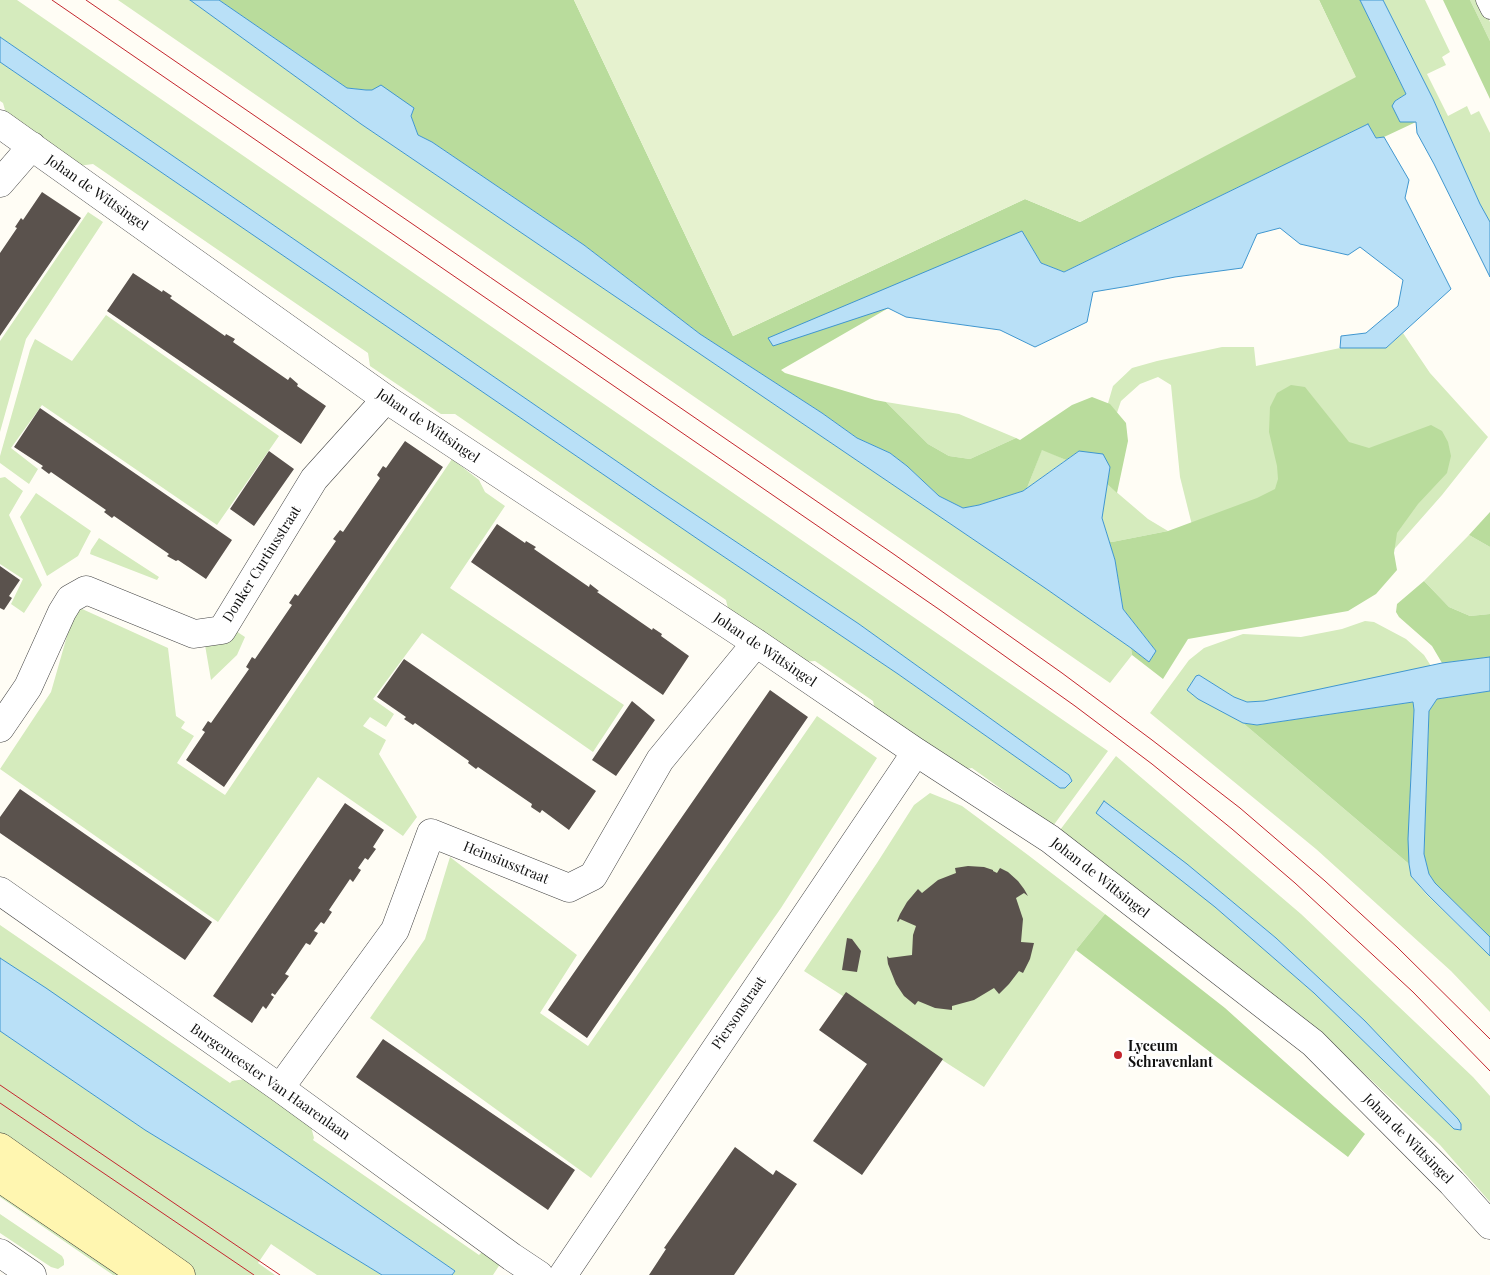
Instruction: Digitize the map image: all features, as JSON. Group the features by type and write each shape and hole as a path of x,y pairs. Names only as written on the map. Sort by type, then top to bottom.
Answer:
{"main road":[{"path":"0,1147 181,1275"},
{"path":"0,1178 143,1275"}],"street":[{"name":"Johan de Wittsingel","path":"0,124 386,399 1050,839 1313,1043 1452,1183 1490,1225"},
{"path":"0,183 32,146"},
{"name":"Donker Curtiusstraat","path":"0,728 28,687 62,612 70,599 86,590 194,634 222,630 314,479 386,399"},
{"name":"Heinsiusstraat","path":"280,1088 395,930 431,833 569,888 593,876 660,760 756,643"},
{"name":"Piersonstraat","path":"563,1275 916,752"},
{"name":"Burgemeester Van Haarenlaan","path":"0,891 280,1088 539,1275"},
{"path":"0,1252 32,1275"}],"lane":[{"path":"1485,0 1490,10"}],"green space":[{"path":"0,0 17,0 1108,751 1053,826 972,768 959,770 876,714 873,701 815,661 802,662 729,613 726,600 455,414 441,414 370,366 368,353 93,164 78,166 7,117 3,103 0,101 0,62 898,674 1060,788 1071,778 859,624 660,491 0,37"},
{"path":"118,0 190,0 361,124 1045,588 1131,648 1132,655 1110,683"},
{"path":"219,0 574,0 733,336 1025,199 1080,222 1355,76 1319,0 1360,0 1406,94 1395,101 1416,122 1384,137 1376,138 1368,124 1064,272 1041,263 1022,231 781,370 785,373 886,402 928,444 949,456 970,459 1016,438 1020,440 1072,405 1092,397 1110,404 1126,423 1128,441 1117,493 1107,484 1110,467 1079,451 1066,460 1042,450 1027,488 1023,491 963,508 939,496 890,453 857,438 822,413 700,334 584,245 432,142 418,135 411,116 414,108 372,90 347,88"},
{"path":"574,0 1319,0 1356,77 1080,222 1025,199 733,336"},
{"path":"1383,0 1425,0 1450,52 1442,57 1446,65 1427,74 1448,116 1467,106 1471,115 1479,111 1490,133 1490,222 1480,204 1433,99"},
{"path":"1443,0 1470,0 1490,41 1490,99"},
{"path":"1470,0 1480,0 1490,22 1490,41"},
{"path":"88,212 103,222 26,339 0,432 0,341"},
{"path":"106,315 279,436 217,525 42,405 11,448 38,469 29,484 0,463 0,456 30,350 35,339 72,361"},
{"path":"1403,333 1430,373 1488,437 1442,495 1382,563 1197,545 1180,477 1171,385 1158,377 1140,384 1121,401 1103,454 1104,417 1113,386 1132,368 1222,347 1254,347 1256,366 1340,348 1386,348"},
{"path":"1291,385 1305,387 1349,442 1369,448 1431,425 1442,431 1448,442 1451,456 1447,473 1418,504 1397,533 1394,553 1397,570 1376,594 1348,611 1188,639 1163,679 1132,655 1131,648 1149,662 1156,651 1123,609 1115,560 1109,541 1168,531 1257,498 1275,489 1278,479 1269,432 1270,407 1277,393"},
{"path":"886,402 959,414 1016,438 970,459 949,456 928,444"},
{"path":"1042,449 1066,460 1027,488"},
{"path":"452,459 479,480 485,492 505,506 450,588 624,705 593,752 422,633 373,699 394,714 386,727 370,717 363,726 386,740 379,754 417,817 403,836 318,777 218,922 0,769 51,692 71,622 80,608 168,648 176,716 185,722 181,728 194,736 177,763 225,795"},
{"path":"5,477 23,491 9,515 42,585 24,613 11,604 23,579 0,564 0,478"},
{"path":"1107,484 1148,519 1168,531 1109,541 1102,517"},
{"path":"36,493 91,531 78,556 47,576 20,517"},
{"path":"1490,512 1490,547 1469,535"},
{"path":"1469,535 1490,547 1490,614 1470,616 1449,607 1424,581"},
{"path":"99,538 159,577 157,580 90,554"},
{"path":"1424,581 1449,607 1470,616 1490,614 1490,657 1442,663 1432,646 1399,617 1396,612 1397,604"},
{"path":"1365,621 1374,622 1406,639 1424,655 1431,666 1264,701 1247,702 1234,697 1199,675 1187,690 1199,699 1243,723 1409,864 1411,876 1426,894 1490,956 1490,1012 1451,971 1316,849 1150,713 1189,660 1204,648 1243,634 1301,637 1342,629"},
{"path":"236,631 245,637 237,655 211,680 205,645"},
{"path":"1490,691 1490,937 1435,883 1429,874 1424,854 1429,711 1437,699"},
{"path":"1413,702 1409,864 1243,723 1257,725"},
{"path":"817,716 877,758 781,908 591,1178 370,1018 425,939 450,857 577,955 540,1013 588,1046"},
{"path":"1116,756 1301,914 1473,1077 1490,1096 1490,1202 1440,1145 1318,1030 1060,830","holes":["1187,864 1276,938 1365,1021 1458,1120 1461,1124 1461,1130 1454,1129 1314,993 1215,907"]},
{"path":"930,793 962,806 1105,914 1076,950 984,1087 804,971 914,805"},
{"path":"1105,914 1225,1008 1365,1134 1348,1157 1076,950"},
{"path":"0,925 230,1083 245,1079 310,1123 313,1140 479,1255 494,1250 504,1258 493,1275 452,1275 455,1271 0,958"},
{"path":"0,1031 145,1130 382,1275 317,1275 271,1244 258,1263 275,1275 193,1275 0,1137"},
{"path":"0,1187 129,1275 113,1275 0,1197"},
{"path":"0,1214 62,1256 64,1265 58,1269 51,1267 0,1233"}],"water":[{"path":"190,0 219,0 347,88 372,90 381,85 414,108 411,116 418,135 432,142 584,245 700,334 822,413 857,438 890,453 939,496 963,508 1023,491 1079,451 1103,454 1110,467 1102,518 1115,560 1123,609 1156,651 1149,662 1045,588 361,124"},
{"path":"1360,0 1383,0 1433,99 1480,204 1490,222 1490,277 1417,133 1416,122 1400,122 1392,106 1395,101 1406,94"},
{"path":"0,37 660,491 859,624 1069,775 1072,781 1065,788 1060,788 898,674 0,62"},
{"path":"1368,124 1376,138 1384,137 1409,180 1405,198 1451,289 1386,348 1340,348 1341,336 1366,333 1398,306 1403,280 1360,247 1348,255 1300,244 1280,228 1257,234 1242,268 1175,277 1093,292 1087,322 1035,347 1000,330 906,317 888,308 773,346 768,338 1022,231 1041,263 1064,272"},
{"path":"1490,657 1490,691 1437,699 1429,711 1424,854 1429,874 1435,883 1490,937 1490,956 1411,876 1408,839 1413,702 1257,725 1243,723 1198,699 1187,690 1196,676 1199,675 1234,697 1247,702 1264,701 1442,663"},
{"path":"1104,801 1187,864 1276,938 1365,1021 1458,1119 1461,1124 1461,1130 1454,1129 1314,993 1215,907 1096,813"},
{"path":"0,958 455,1271 452,1275 382,1275 145,1130 0,1031"}],"building":[{"path":"42,192 81,218 0,336 0,253 17,228 15,227 21,218 23,220"},
{"path":"133,273 162,292 163,290 172,296 170,298 225,336 226,334 235,339 233,342 288,380 290,377 298,384 297,386 326,406 301,444 107,311"},
{"path":"40,408 232,540 206,579 178,560 176,561 167,556 169,554 114,516 112,518 104,512 106,510 51,472 49,474 41,468 43,466 14,447"},
{"path":"405,441 443,467 224,787 186,760 205,732 202,730 208,721 211,723 249,669 246,667 252,657 255,659 292,605 289,603 295,594 298,596 336,541 333,539 340,530 343,532 380,478 377,475 383,466 386,468"},
{"path":"269,451 294,469 254,526 230,509"},
{"path":"497,524 525,543 526,541 536,547 534,549 589,587 590,584 599,591 597,592 652,630 653,628 662,634 661,636 689,656 663,695 471,562"},
{"path":"0,566 20,580 9,596 12,598 4,610 0,608"},
{"path":"404,659 596,791 569,830 542,810 540,813 531,807 532,804 478,767 476,769 468,763 469,761 415,723 413,725 404,719 406,717 377,697"},
{"path":"770,690 808,717 587,1038 548,1010"},
{"path":"632,701 655,720 616,776 592,760"},
{"path":"20,789 212,922 185,960 0,833 0,817"},
{"path":"345,803 384,830 373,847 376,849 368,860 365,858 358,868 361,870 353,882 350,879 329,910 332,912 324,924 321,922 314,931 318,933 310,945 306,943 285,974 289,976 275,995 272,993 271,995 274,997 266,1009 263,1006 252,1023 213,996"},
{"path":"968,866 984,867 997,873 1000,868 1008,872 1024,889 1028,896 1024,893 1016,898 1023,919 1021,942 1034,943 1030,959 1023,973 1019,971 999,994 994,988 974,1000 952,1006 952,1010 935,1008 918,1001 915,1005 904,996 896,984 888,964 887,956 889,958 912,955 913,935 916,926 900,919 897,921 907,902 918,889 922,893 938,880 956,873 955,868"},
{"path":"847,938 852,939 861,951 857,972 842,970"},
{"path":"846,992 943,1059 862,1175 813,1141 867,1064 819,1030"},
{"path":"383,1039 575,1170 548,1210 356,1077"},
{"path":"735,1147 773,1175 776,1170 797,1184 734,1275 649,1275 666,1249 664,1248"}],"tram line":[{"path":"52,0 940,610 1075,706 1152,764 1295,883 1413,992 1490,1071"},
{"path":"86,0 895,555 1062,673 1240,808 1325,881 1397,947 1490,1039"},
{"path":"0,1085 280,1275"},
{"path":"0,1103 254,1275"}],"place":[{"name":"Lyceum Schravenlant","path":"1118,1055"}]}
